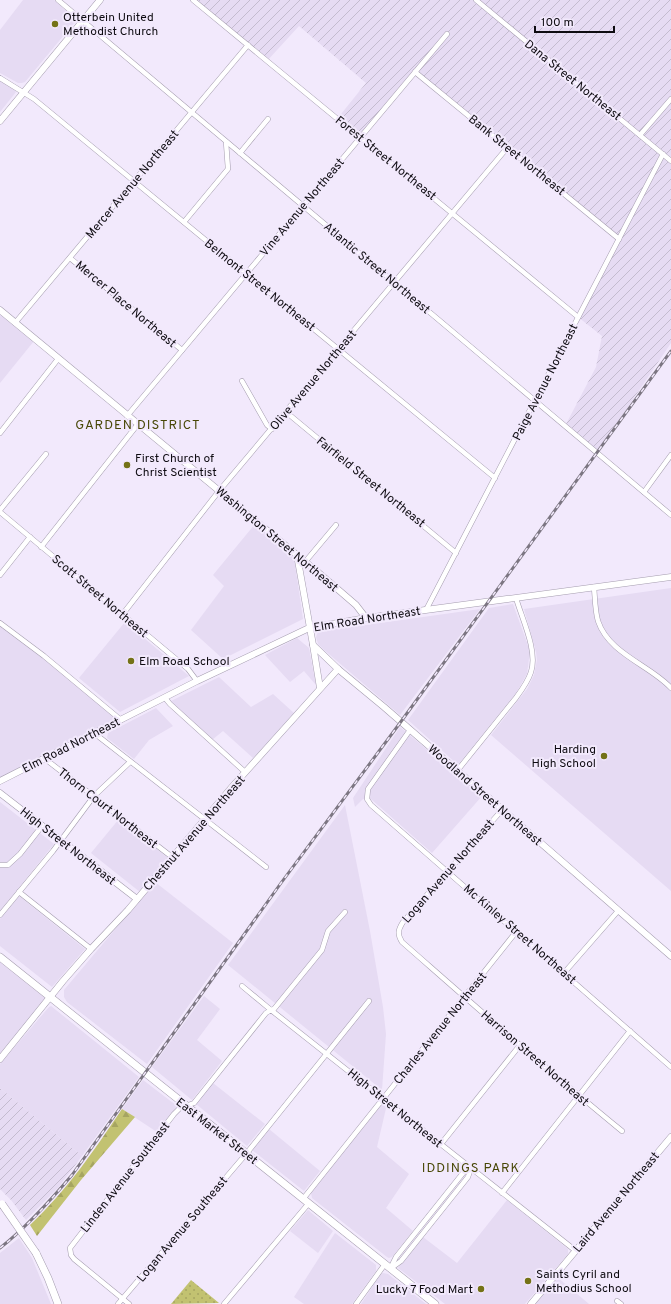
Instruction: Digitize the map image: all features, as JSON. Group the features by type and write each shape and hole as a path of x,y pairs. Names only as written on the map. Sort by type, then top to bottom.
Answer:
{"main road":[{"name":"East Market Street","path":"0,957 435,1304"},
{"path":"1,1202 36,1253 58,1304"}],"street":[{"name":"Atlantic Street Northeast","path":"58,0 82,22 671,515"},
{"path":"0,121 100,0"},
{"name":"Forest Street Northeast","path":"193,0 578,317"},
{"name":"Dana Street Northeast","path":"476,0 671,161"},
{"name":"Vine Avenue Northeast","path":"127,416 447,34"},
{"name":"Mercer Avenue Northeast","path":"15,323 248,45"},
{"name":"Bank Street Northeast","path":"416,72 619,239"},
{"name":"Belmont Street Northeast","path":"0,78 34,99 495,478"},
{"path":"640,135 671,99"},
{"path":"240,153 268,119"},
{"path":"184,222 228,169 226,142"},
{"name":"Olive Avenue Northeast","path":"122,614 219,492 507,148"},
{"name":"Paige Avenue Northeast","path":"426,610 663,154"},
{"name":"Mercer Place Northeast","path":"70,258 182,350"},
{"name":"Washington Street Northeast","path":"0,310 297,555 356,605 366,618"},
{"path":"0,433 58,358"},
{"path":"242,381 267,425 272,429"},
{"name":"Fairfield Street Northeast","path":"286,412 456,553"},
{"path":"41,547 138,424"},
{"path":"0,511 46,454"},
{"path":"644,492 671,455"},
{"name":"Scott Street Northeast","path":"0,511 188,669 197,681"},
{"path":"305,562 336,525"},
{"path":"0,575 30,537"},
{"path":"297,555 320,688"},
{"name":"Elm Road Northeast","path":"0,781 197,681 309,628 366,618 671,577"},
{"path":"594,587 598,621 607,636 618,648 656,674 671,688"},
{"path":"457,771 516,699 531,672 532,652 516,598"},
{"path":"0,623 50,661 121,720"},
{"name":"Woodland Street Northeast","path":"312,645 671,956"},
{"name":"Chestnut Avenue Northeast","path":"0,1059 91,949 128,910 205,819 338,669"},
{"path":"165,698 246,772"},
{"name":"Mc Kinley Street Northeast","path":"410,730 368,788 367,795 369,802 671,1067"},
{"path":"94,733 266,867"},
{"name":"Thorn Court Northeast","path":"44,758 172,857"},
{"path":"0,915 53,851 94,796 130,762"},
{"name":"High Street Northeast","path":"0,793 137,899"},
{"name":"Logan Avenue Northeast","path":"398,934 399,928 403,922 502,810"},
{"path":"0,865 8,865 20,854 42,826"},
{"path":"19,892 91,949"},
{"path":"564,973 618,910"},
{"name":"Linden Avenue Southeast","path":"123,1299 74,1258 70,1252 72,1244 178,1109 194,1103 266,1013 274,1009 322,950 328,931 345,912"},
{"name":"Charles Avenue Northeast","path":"224,1304 306,1201 383,1098 516,932"},
{"name":"Harrison Street Northeast","path":"398,934 402,942 578,1096 622,1131"},
{"name":"High Street Northeast","path":"242,986 576,1251"},
{"path":"246,1154 369,1001"},
{"path":"502,1193 630,1031"},
{"path":"441,1144 520,1045"},
{"name":"Laird Avenue Northeast","path":"531,1304 671,1137"},
{"name":"Logan Avenue Southeast","path":"118,1304 246,1154"},
{"path":"356,1304 388,1266 401,1261 468,1177 471,1168"},
{"path":"123,1299 129,1304"}],"shaded area":[{"path":"23,0 54,0 73,17 74,23 25,82 18,83 0,73 0,30"},
{"path":"193,0 671,0 671,343 597,453 565,426 596,367 602,336 578,317 619,239 416,72 360,137 337,119 366,83 299,26 267,61"},
{"path":"0,80 14,88 16,92 0,112"},
{"path":"1,314 34,341 0,383 0,316"},
{"path":"255,524 294,557 303,619 223,659 191,630 224,586 213,575"},
{"path":"671,588 671,891 491,735 527,689 534,675 537,660 536,652 524,609"},
{"path":"513,604 530,651 527,674 516,693 458,765 408,720 489,608"},
{"path":"480,609 400,715 323,649 318,644 316,637 318,632 323,631"},
{"path":"125,622 189,676 120,712 79,678"},
{"path":"0,623 121,720 0,781"},
{"path":"297,638 309,648 316,685 304,671 290,682 265,655"},
{"path":"219,677 251,707 273,694 294,713 253,758 223,731 212,740 171,701"},
{"path":"156,708 173,726 149,740 134,759 107,738 108,733"},
{"path":"400,727 482,796 432,853 371,799 363,799 355,807 353,798"},
{"path":"0,802 54,844 0,911"},
{"path":"345,805 370,931 383,1007 386,1034 382,1090 228,965"},
{"path":"119,819 168,858 140,892 91,853"},
{"path":"155,882 233,943 147,1064 67,1002 64,997 64,990"},
{"path":"19,896 85,949 52,987 0,946 0,919"},
{"path":"0,957 50,997 0,1059"},
{"path":"204,996 220,1009 197,1040 222,1061 192,1100 152,1067"},
{"path":"51,1006 139,1077 82,1156 0,1088 0,1064"},
{"path":"143,1080 177,1106 157,1132 122,1109"},
{"path":"213,1083 265,1124 247,1146 196,1104"},
{"path":"0,1088 82,1156 58,1188 26,1220 11,1200 0,1189"},
{"path":"383,1101 387,1104 377,1147 409,1174 386,1208 413,1231 392,1257 389,1258 312,1198 311,1193"},
{"path":"269,1129 320,1171 304,1191 252,1150"},
{"path":"507,1200 568,1249 568,1254 525,1304 445,1304 398,1268 423,1237 457,1263"},
{"path":"308,1210 333,1231 318,1253 290,1231"},
{"path":"335,1233 376,1265 376,1271 352,1304 304,1304 294,1297"},
{"path":"19,1238 32,1258 51,1304 0,1304 0,1253"},
{"path":"383,1273 388,1274 426,1304 361,1304 380,1275"},
{"path":"557,1277 589,1304 535,1304"}],"green space":[{"path":"122,1109 135,1117 81,1180 37,1236 30,1225 68,1184"},
{"path":"191,1280 219,1303 171,1304"}],"railway":[{"path":"0,1248 38,1213 72,1175 281,883 397,727 671,351"}],"place":[{"name":"Otterbein United Methodist Church","path":"55,24"},
{"name":"First Church of Christ Scientist","path":"127,465"},
{"name":"Elm Road School","path":"131,661"},
{"name":"Harding High School","path":"604,756"},
{"name":"Saints Cyril and Methodius School","path":"528,1281"},
{"name":"Lucky 7 Food Mart","path":"481,1289"}],"district":[{"name":"GARDEN DISTRICT","path":"138,424"},
{"name":"IDDINGS PARK","path":"471,1167"}]}
